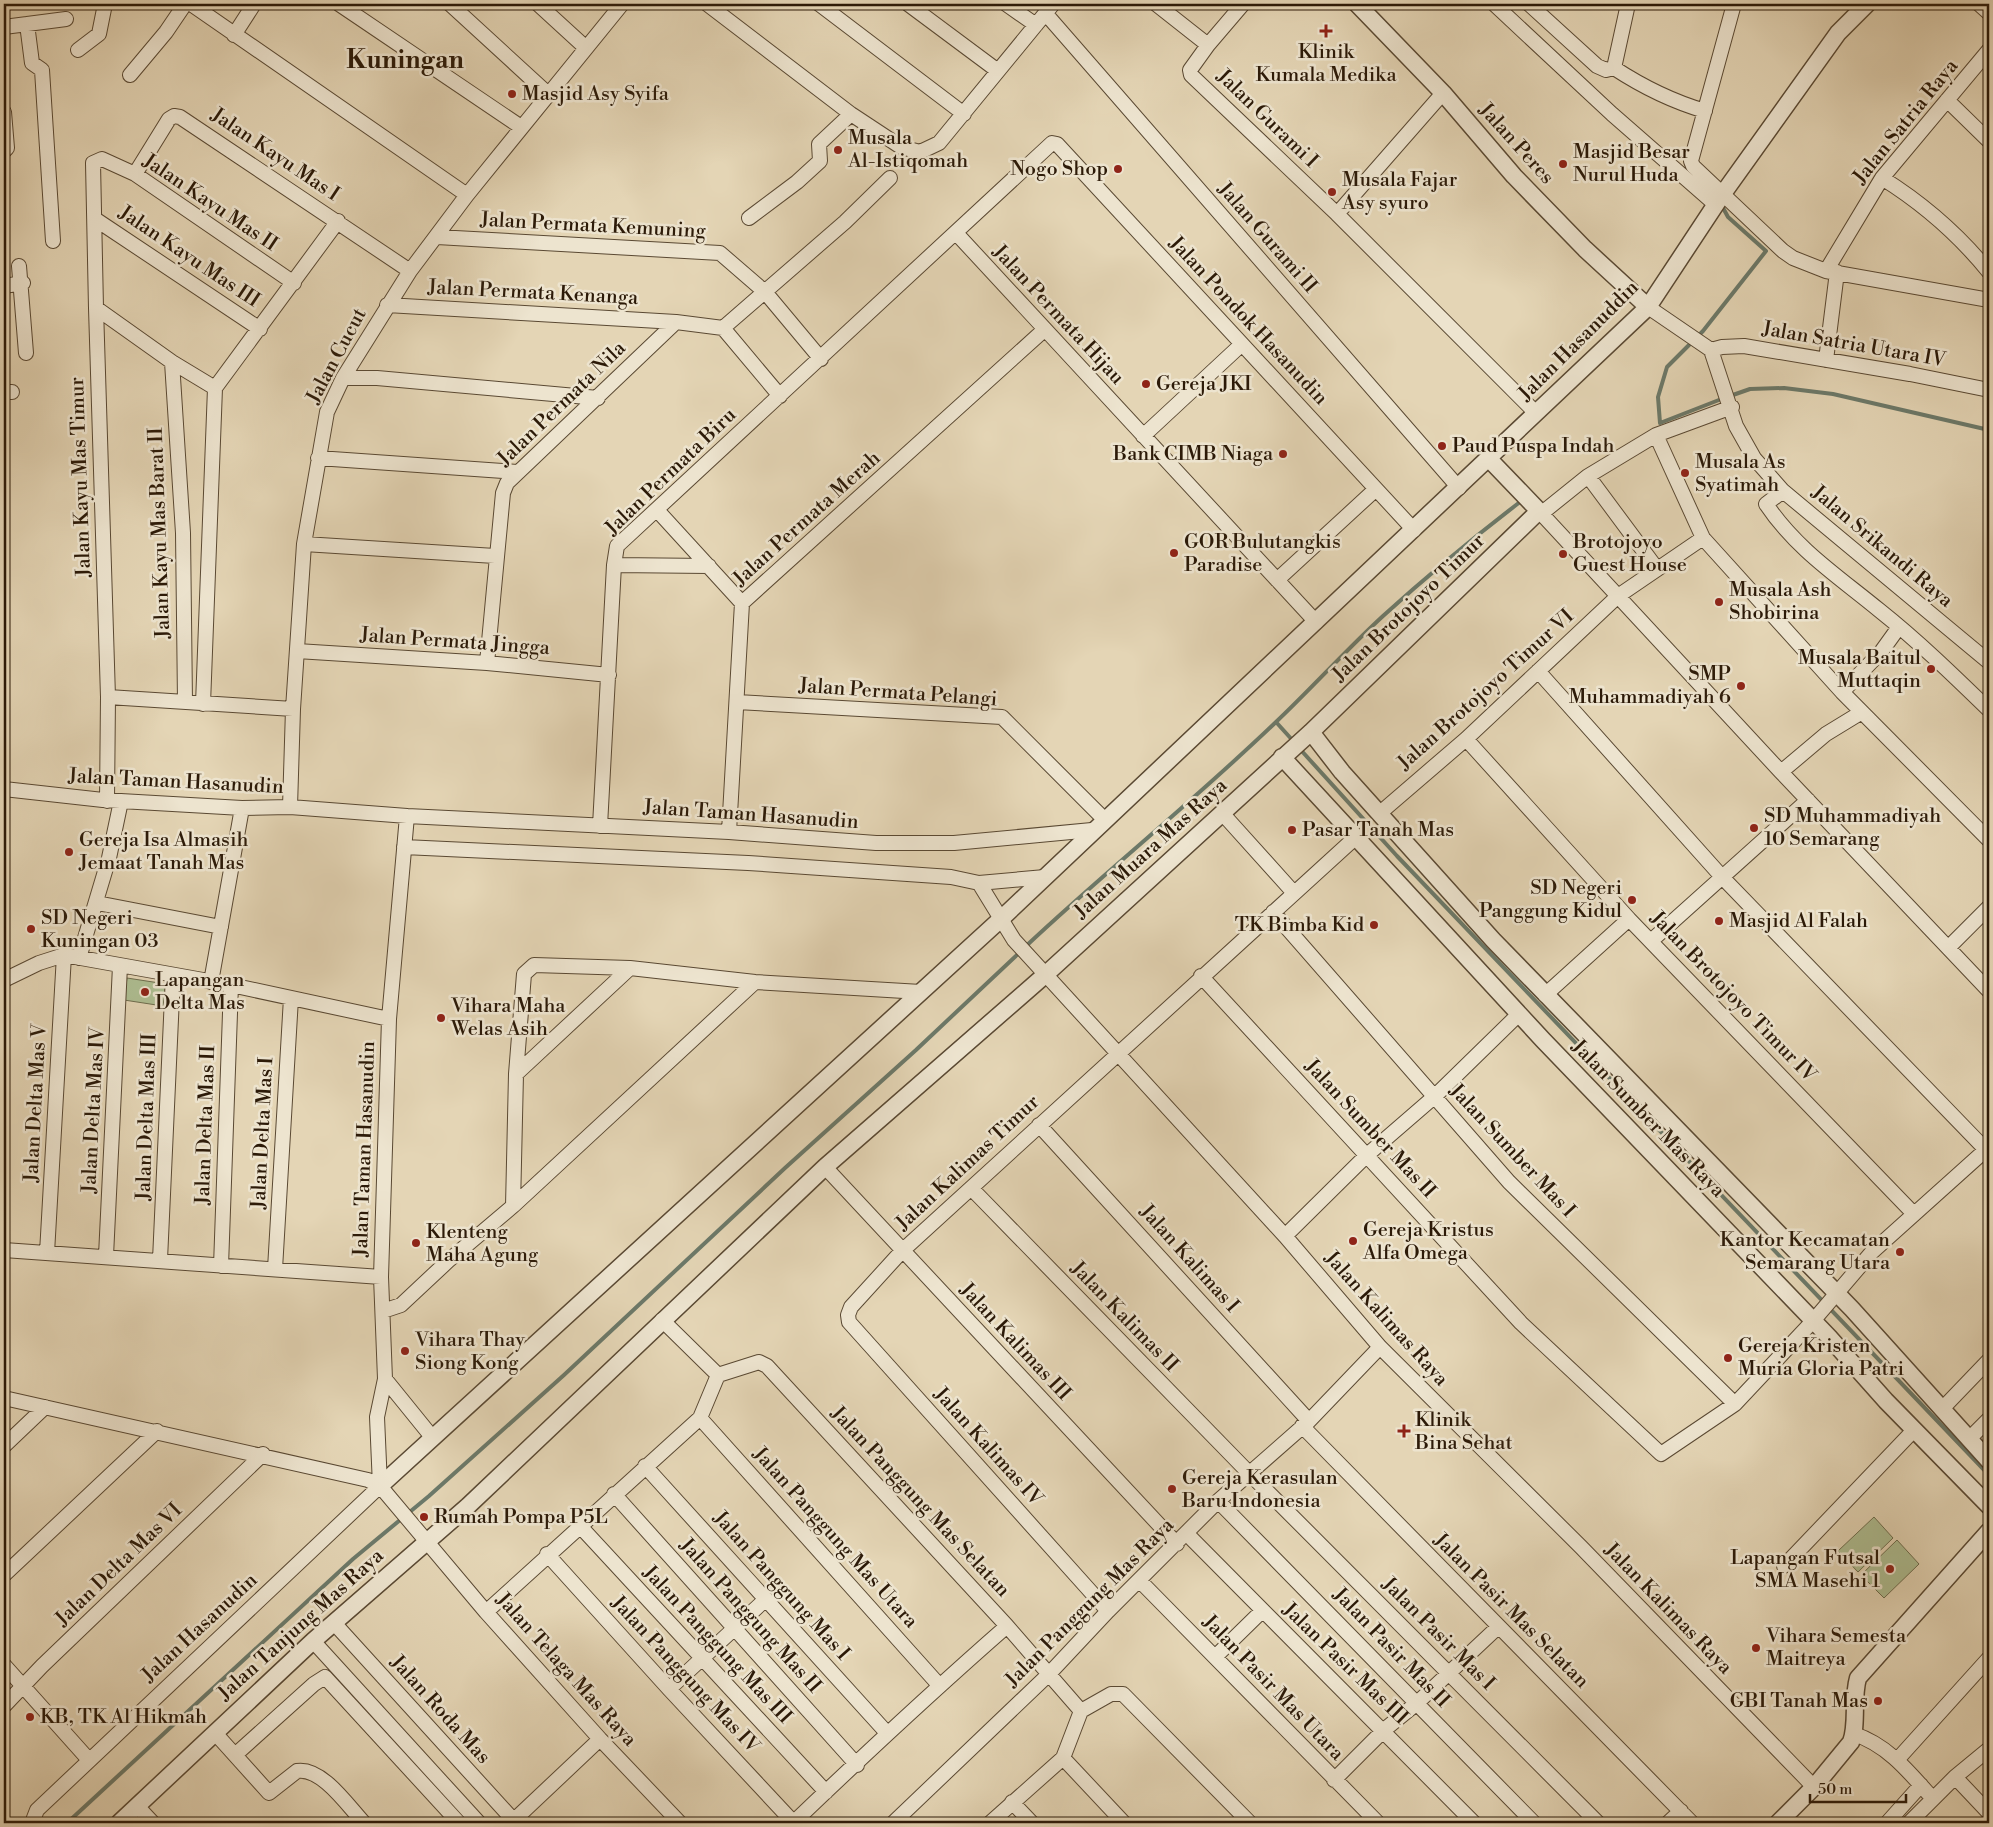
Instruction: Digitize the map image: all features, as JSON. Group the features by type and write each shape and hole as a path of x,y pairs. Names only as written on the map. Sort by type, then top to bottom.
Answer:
{"street":[{"path":"78,50 99,34 104,4"},
{"path":"130,75 166,32 185,4"},
{"path":"191,4 467,195"},
{"path":"234,35 254,4"},
{"path":"450,4 548,94"},
{"path":"538,4 586,48"},
{"name":"Jalan Cucut","path":"290,807 293,709 304,544 327,412 343,378 410,271 467,195 622,4"},
{"path":"707,4 851,114 901,148 920,152 939,143 1049,9"},
{"path":"820,4 964,114"},
{"path":"908,4 998,72"},
{"path":"1006,4 1036,25"},
{"name":"Jalan Gurami I","path":"1156,4 1208,45 1190,70 1191,75 1337,214 1536,413"},
{"path":"1208,45 1243,4"},
{"name":"Jalan Peres","path":"1357,4 1443,93 1540,203 1585,250 1648,307"},
{"path":"1494,4 1612,114 1722,199 1793,258 1831,272 1989,300"},
{"path":"1529,4 1597,66 1606,70 1614,68 1643,87 1673,102 1704,111"},
{"path":"1614,68 1628,4"},
{"path":"1722,199 1692,164 1704,111 1734,4"},
{"name":"Jalan Hasanuddin","path":"377,1485 1002,918 1459,488 1648,307 1838,33 1867,4"},
{"path":"1979,4 1989,13"},
{"path":"342,5 521,127"},
{"name":"Jalan Gurami II","path":"1049,9 1459,488"},
{"path":"4,27 66,19"},
{"path":"27,24 32,64 42,70 52,241"},
{"name":"Jalan Satria Raya","path":"1831,272 1882,178 1989,50"},
{"path":"1337,214 1443,93"},
{"path":"1947,100 1989,141"},
{"path":"4,112 7,148 4,151"},
{"path":"749,218 797,182 820,161 819,144 851,114"},
{"name":"Jalan Kayu Mas I","path":"135,174 170,119 174,116 180,117 410,271"},
{"name":"Jalan Permata Biru","path":"600,826 614,565 617,546 1052,143"},
{"name":"Jalan Pondok Hasanudin","path":"1052,143 1057,144 1414,530"},
{"name":"Jalan Kayu Mas II","path":"102,159 135,174 294,283"},
{"name":"Jalan Kayu Mas Timur","path":"79,958 109,858 114,801 108,697 93,163 102,159"},
{"path":"723,328 845,222 890,178"},
{"path":"1882,178 1909,195 1937,219 1989,272"},
{"name":"Jalan Kayu Mas III","path":"95,219 260,329"},
{"path":"202,704 215,388 338,221"},
{"name":"Jalan Permata Hijau","path":"956,233 1316,622"},
{"name":"Jalan Permata Kemuning","path":"437,237 720,253 765,292 821,359"},
{"path":"19,266 22,283 26,353"},
{"path":"1826,360 1831,272"},
{"path":"4,286 22,283"},
{"name":"Jalan Permata Kenanga","path":"387,305 676,322"},
{"path":"1648,307 1710,349"},
{"path":"96,308 172,362 215,388"},
{"path":"676,322 723,328 780,396"},
{"name":"Jalan Permata Nila","path":"487,663 495,556 503,493 517,472 598,398 676,322"},
{"name":"Jalan Permata Merah","path":"729,832 742,602 1044,330"},
{"path":"1143,436 1242,344"},
{"name":"Jalan Satria Utara IV","path":"1710,349 1744,346 1989,390"},
{"name":"Jalan Srikandi Raya","path":"1710,349 1729,400 1736,426 1754,458 1783,491 1989,662"},
{"name":"Jalan Kayu Mas Barat II","path":"172,362 183,533 184,702"},
{"path":"343,378 377,378 598,398"},
{"path":"1537,509 1656,435 1729,400"},
{"path":"1656,435 1703,538 1842,692 1989,840"},
{"path":"318,458 517,472"},
{"path":"1489,459 1989,991"},
{"path":"1588,476 1656,570"},
{"path":"1277,580 1376,489"},
{"path":"1783,491 1766,504 1785,529 1816,561 1899,627 1987,703"},
{"name":"Jalan Brotojoyo Timur","path":"1284,755 1310,733 1537,509"},
{"path":"657,510 742,602"},
{"name":"Jalan Brotojoyo Timur VI","path":"1380,813 1466,738 1618,596 1703,538"},
{"path":"304,544 495,556"},
{"path":"614,565 709,566"},
{"path":"1842,692 1881,652 1899,627"},
{"name":"Jalan Permata Jingga","path":"297,651 487,663 609,675"},
{"path":"1538,671 1723,878 1988,1150 1872,1252 1815,1319 1734,1404"},
{"path":"108,697 293,709"},
{"name":"Jalan Permata Pelangi","path":"737,702 1002,717 1099,825"},
{"path":"1782,772 1826,734 1862,712"},
{"name":"Jalan Sumber Mas Raya","path":"1310,733 1342,772 1546,995 1836,1295 1989,1461"},
{"name":"Jalan Brotojoyo Timur IV","path":"1466,738 1554,838 1629,919 1914,1214"},
{"name":"Jalan Sumber Mas Raya","path":"1284,755 1356,837 1519,1014 1643,1146 1815,1319 1914,1430 1989,1506"},
{"name":"Jalan Muara Mas Raya","path":"662,1320 825,1167 1045,975 1284,755"},
{"name":"Jalan Taman Hasanudin","path":"4,789 114,801 242,808 290,807 407,816 729,832 876,843 935,843 1099,825"},
{"path":"1651,941 1808,800"},
{"path":"211,982 242,808"},
{"path":"1222,813 1294,893"},
{"name":"Jalan Taman Hasanudin","path":"377,1485 377,1417 385,1379 381,1277 389,1019 407,816"},
{"name":"Jalan Kalimas Timur","path":"851,1307 902,1251 1201,976 1356,837"},
{"path":"404,847 748,863 951,877 979,883 1045,877"},
{"name":"Jalan Kalimas Raya","path":"979,883 1014,940 1285,1236 1380,1347 1581,1547 1814,1787"},
{"path":"97,903 221,927"},
{"path":"1949,947 1989,907"},
{"name":"Jalan Sumber Mas I","path":"1273,912 1509,1182 1734,1404"},
{"path":"1546,995 1629,919"},
{"path":"4,980 39,963 64,956 231,985 389,1019"},
{"name":"Jalan Delta Mas V","path":"47,1253 64,956"},
{"path":"513,1206 516,1074 524,974 527,969 534,965 630,968 755,982 921,992"},
{"name":"Jalan Delta Mas IV","path":"106,1256 120,966"},
{"path":"516,1074 630,968"},
{"name":"Jalan Delta Mas III","path":"160,1260 173,975"},
{"name":"Jalan Sumber Mas II","path":"1201,976 1521,1323 1661,1454 1734,1404"},
{"path":"383,1311 401,1305 448,1261 513,1206 755,982"},
{"name":"Jalan Delta Mas II","path":"221,1266 231,985"},
{"name":"Jalan Delta Mas I","path":"275,1269 291,998"},
{"path":"1285,1236 1367,1155 1434,1097 1519,1014"},
{"name":"Jalan Kalimas I","path":"1039,1125 1305,1423"},
{"name":"Jalan Kalimas III","path":"825,1167 902,1251 1182,1539"},
{"name":"Jalan Kalimas II","path":"971,1188 1249,1473"},
{"path":"4,1250 381,1277"},
{"name":"Jalan Kalimas IV","path":"851,1307 848,1315 849,1322 1108,1611"},
{"path":"486,1612 547,1554 700,1418 718,1376 662,1320"},
{"name":"Jalan Tanjung Mas Raya","path":"119,1823 423,1538 468,1506 662,1320"},
{"name":"Jalan Panggung Mas Raya","path":"893,1823 1048,1675 1108,1611 1218,1501 1305,1423 1380,1347"},
{"path":"1942,1409 1989,1360"},
{"name":"Jalan Panggung Mas Selatan","path":"718,1376 759,1362 767,1366 1007,1626 1081,1711"},
{"path":"385,1379 432,1437"},
{"path":"4,1398 263,1454 348,1475 377,1485"},
{"path":"4,1446 44,1406"},
{"name":"Jalan Panggung Mas Utara","path":"700,1418 940,1685"},
{"path":"1969,1439 1989,1419"},
{"name":"Jalan Pasir Mas Selatan","path":"1305,1423 1498,1627 1692,1823"},
{"path":"1784,1566 1914,1430"},
{"path":"4,1575 157,1431"},
{"name":"Jalan Delta Mas VI","path":"4,1706 263,1454"},
{"name":"Jalan Panggung Mas I","path":"645,1466 887,1733"},
{"name":"Jalan Pasir Mas I","path":"1249,1473 1598,1823"},
{"name":"Jalan Telaga Mas Raya","path":"377,1485 486,1612 600,1739 680,1823"},
{"name":"Jalan Hasanudin","path":"32,1823 37,1810 377,1485"},
{"name":"Jalan Panggung Mas II","path":"614,1494 857,1765"},
{"name":"Jalan Pasir Mas II","path":"1218,1501 1534,1823"},
{"name":"Jalan Panggung Mas III","path":"579,1525 826,1792"},
{"path":"1778,1823 1814,1787 1847,1749 1854,1734 1854,1693 1858,1678 1989,1531"},
{"name":"Jalan Pasir Mas III","path":"1182,1539 1262,1611 1384,1730 1474,1823"},
{"name":"Jalan Panggung Mas IV","path":"547,1554 794,1823"},
{"name":"Jalan Pasir Mas Utara","path":"1140,1580 1378,1823"},
{"path":"669,1689 766,1599"},
{"path":"1215,1658 1262,1611"},
{"name":"Jalan Roda Mas","path":"334,1623 514,1822"},
{"path":"794,1823 857,1765 887,1733 1007,1626"},
{"path":"1334,1780 1384,1730 1417,1703 1498,1627"},
{"path":"313,1641 479,1823"},
{"path":"1897,1760 1989,1658"},
{"path":"4,1665 89,1760"},
{"path":"236,1755 314,1684 325,1677 458,1823"},
{"path":"990,1823 1063,1758 1081,1711 1111,1694 1123,1694 1250,1823"},
{"path":"215,1733 269,1793 297,1771 303,1770 317,1774 364,1823"},
{"path":"1854,1734 1872,1740 1897,1760 1934,1799"},
{"path":"514,1822 600,1739"},
{"path":"1917,1820 1955,1777 1989,1749"},
{"path":"1063,1758 1124,1823"},
{"path":"1955,1777 1989,1813"},
{"path":"1886,1823 1920,1784"},
{"path":"1012,1802 1032,1823"},
{"path":"137,1806 153,1823"},
{"path":"1668,1823 1681,1811"}],"green space":[{"name":"Lapangan Delta Mas","path":"127,978 166,984 163,1006 124,1000"},
{"name":"Lapangan Futsal SMA Masehi 1","path":"1874,1517 1893,1538 1858,1572 1838,1551"},
{"name":"Lapangan Futsal SMA Masehi 1","path":"1897,1540 1919,1564 1884,1598 1861,1575"}],"waterway":[{"path":"1722,206 1728,217 1766,251 1703,331 1667,367 1658,397 1660,423 1724,398"},
{"path":"1730,396 1750,389 1784,388 1833,394 1989,430"},
{"path":"1025,947 1245,751 1416,586 1520,502"},
{"path":"1276,722 1295,743"},
{"path":"1299,748 1397,856 1989,1475"},
{"path":"67,1823 353,1559 429,1496 564,1375 1020,952"}],"place":[{"name":"Klinik Kumala Medika","path":"1326,31"},
{"name":"Masjid Asy Syifa","path":"512,94"},
{"name":"Musala Al-Istiqomah","path":"838,150"},
{"name":"Masjid Besar Nurul Huda","path":"1563,164"},
{"name":"Nogo Shop","path":"1118,169"},
{"name":"Musala Fajar Asy syuro","path":"1332,192"},
{"name":"Gereja JKI","path":"1146,384"},
{"name":"Paud Puspa Indah","path":"1442,446"},
{"name":"Bank CIMB Niaga","path":"1283,454"},
{"name":"Musala As Syatimah","path":"1685,473"},
{"name":"GOR Bulutangkis Paradise","path":"1174,553"},
{"name":"Brotojoyo Guest House","path":"1563,554"},
{"name":"Musala Ash Shobirina","path":"1719,602"},
{"name":"Musala Baitul Muttaqin","path":"1931,669"},
{"name":"SMP Muhammadiyah 6","path":"1741,686"},
{"name":"SD Muhammadiyah 10 Semarang","path":"1754,828"},
{"name":"Pasar Tanah Mas","path":"1292,830"},
{"name":"Gereja Isa Almasih Jemaat Tanah Mas","path":"69,852"},
{"name":"SD Negeri Panggung Kidul","path":"1632,900"},
{"name":"Masjid Al Falah","path":"1719,921"},
{"name":"TK Bimba Kid","path":"1374,925"},
{"name":"SD Negeri Kuningan 03","path":"31,929"},
{"name":"Lapangan Delta Mas","path":"145,992"},
{"name":"Vihara Maha Welas Asih","path":"441,1018"},
{"name":"Gereja Kristus Alfa Omega","path":"1353,1241"},
{"name":"Klenteng Maha Agung","path":"416,1243"},
{"name":"Kantor Kecamatan Semarang Utara","path":"1900,1252"},
{"name":"Vihara Thay Siong Kong","path":"405,1351"},
{"name":"Gereja Kristen Muria Gloria Patri","path":"1728,1358"},
{"name":"Klinik Bina Sehat","path":"1404,1431"},
{"name":"Gereja Kerasulan Baru Indonesia","path":"1172,1489"},
{"name":"Rumah Pompa P5L","path":"424,1517"},
{"name":"Lapangan Futsal SMA Masehi 1","path":"1890,1569"},
{"name":"Vihara Semesta Maitreya","path":"1756,1648"},
{"name":"GBI Tanah Mas","path":"1878,1701"},
{"name":"KB, TK Al Hikmah","path":"30,1717"}],"district":[{"name":"Kuningan","path":"405,60"}]}
